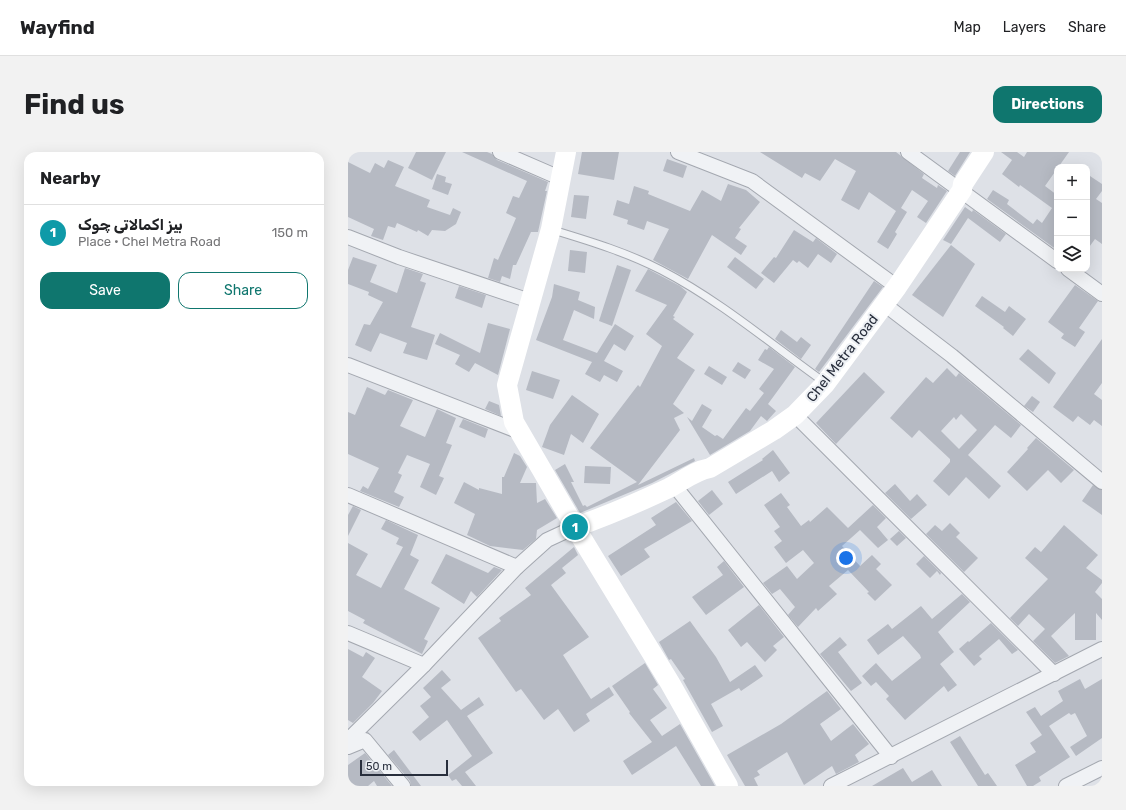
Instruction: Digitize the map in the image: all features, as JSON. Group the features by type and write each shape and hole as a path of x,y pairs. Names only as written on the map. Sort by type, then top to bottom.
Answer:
{"street":[{"path":"500,152 560,178"},
{"path":"566,152 550,229 507,385 514,422 574,528 670,683 728,786"},
{"path":"678,152 752,182 897,287"},
{"path":"908,152 1054,259"},
{"name":"Chel Metra Road","path":"574,528 612,515 674,485 699,470 710,468 774,430 795,415 825,384 897,287 962,190 963,184 984,152"},
{"path":"348,237 399,257 530,301"},
{"path":"1072,272 1102,294"},
{"path":"884,304 952,356 1102,482"},
{"path":"348,365 520,432"},
{"path":"795,415 1054,674"},
{"path":"674,485 891,757"},
{"path":"348,494 517,567"},
{"path":"348,740 424,664 517,567 547,540 574,528"},
{"path":"348,633 424,664"},
{"path":"831,786 1102,650"},
{"path":"348,746 366,740 402,786"},
{"path":"1066,786 1102,768"}],"lane":[{"path":"550,229 613,249 661,270 700,293 825,384"}],"building":[{"path":"416,152 446,152 432,180 408,168"},
{"path":"462,152 487,152 492,154 497,160 548,182 538,232 531,232 516,265 513,265 510,279 502,276 500,282 488,278 494,258 498,260 516,218 506,213 513,196 519,198 527,181"},
{"path":"582,152 619,152 614,180 578,174"},
{"path":"760,152 896,152 924,174 922,178 937,188 938,185 947,191 926,223 917,217 928,201 912,190 901,208 907,212 895,232 897,234 888,249 877,242 896,211 869,192 859,210 841,200 856,171 835,159 820,181 805,173 802,178"},
{"path":"960,152 970,152 955,176 948,171"},
{"path":"1001,152 1017,152 1024,157 1027,152 1069,152 1061,164 1054,164 1054,173 1045,186 1054,193 1054,248 987,199 993,190 1009,200 1007,204 1033,224 1037,219 1042,223 1052,208 1002,174 1012,160"},
{"path":"667,159 687,166 683,178 663,171"},
{"path":"388,160 404,167 395,186 430,200 427,207 450,215 453,208 461,212 456,224 445,231 432,230 428,236 418,230 417,232 397,223 395,228 388,226 383,240 371,236 374,229 348,217 348,162 370,173 375,163 384,168"},
{"path":"437,174 446,177 445,182 452,184 448,195 432,189"},
{"path":"1090,176 1102,184 1102,191 1096,199 1102,203 1102,244 1095,239 1090,246"},
{"path":"728,184 746,190 760,202 739,228 741,229 735,238 747,246 741,255 712,235 688,279 653,260 669,229 647,221 644,230 627,224 628,220 613,215 617,200 629,204 634,186 649,191 648,194 690,211 702,190 721,201"},
{"path":"574,195 589,196 586,219 571,217"},
{"path":"965,207 972,212 973,210 1006,234 1000,242 968,218 951,244 943,240"},
{"path":"794,230 813,242 816,238 837,254 831,263 818,254 808,268 799,261 797,263 793,260 774,283 761,273 774,257 776,258"},
{"path":"951,245 975,264 943,317 912,295"},
{"path":"570,250 587,252 585,273 568,271"},
{"path":"353,257 377,265 370,282 397,293 405,268 423,274 420,281 426,283 411,327 435,335 427,360 403,353 407,343 380,333 371,352 355,345 364,324 370,325 383,302 368,295 369,292 348,284 348,270"},
{"path":"735,257 764,279 756,289 727,267"},
{"path":"617,265 631,270 612,326 599,321"},
{"path":"648,269 680,286 687,292 673,316 675,317 673,319 694,334 677,358 695,370 673,404 684,413 674,418 680,430 638,485 694,458 695,461 652,483 580,513 555,470 565,464 574,482 571,482 583,506 585,505 587,507 637,482 590,448 638,385 640,387 662,346 646,334 667,305 635,291"},
{"path":"874,281 883,287 819,372 815,369"},
{"path":"554,284 580,292 578,300 595,307 594,319 574,310 563,340 597,353 615,324 634,336 625,351 614,344 604,361 623,371 617,382 604,375 600,382 585,374 592,362 536,340 552,297"},
{"path":"1075,285 1098,301 1079,328 1085,332 1075,347 1061,338 1064,334 1048,322"},
{"path":"459,286 486,295 482,308 455,298"},
{"path":"982,296 1005,312 1009,306 1026,319 1013,336 1003,328 1004,327 975,306"},
{"path":"488,323 510,329 498,375 475,363 469,372 455,364 460,355 435,344 440,333 480,353"},
{"path":"781,330 797,342 801,337 811,345 801,359 775,339"},
{"path":"1102,339 1102,383 1094,394 1102,400 1102,426 1094,420 1090,425 1078,416 1073,422 1053,407"},
{"path":"769,347 795,367 768,404 776,411 767,421 761,416 750,431 710,455 687,417 692,421 702,404 712,410 702,427 715,436 717,435 723,439 746,408 750,411 764,393 759,389 774,369 758,360 765,349 767,350"},
{"path":"1028,349 1056,373 1049,384 1019,359"},
{"path":"738,362 751,370 745,379 732,371"},
{"path":"709,366 727,377 722,385 704,374"},
{"path":"947,368 956,377 959,373 1021,425 1011,438 995,425 968,455 1001,486 989,499 966,477 949,496 933,481 950,462 950,459 919,430 912,438 890,418 926,377 933,383","holes":["961,414 977,430 959,449 941,431 954,417 956,420"]},
{"path":"532,371 560,380 553,399 526,390"},
{"path":"864,372 885,392 836,444 816,423"},
{"path":"367,387 385,395 388,390 413,400 400,426 425,437 437,409 456,418 446,443 452,445 439,476 444,478 436,495 420,487 430,464 407,455 398,473 402,475 394,492 404,497 399,507 360,491 363,486 368,489 379,468 348,454 348,412 355,415"},
{"path":"572,395 599,414 583,443 571,434 564,455 542,447 550,425"},
{"path":"1032,396 1040,402 1033,412 1024,406"},
{"path":"489,401 499,405 501,416 485,409"},
{"path":"463,419 488,429 485,438 459,427"},
{"path":"1036,438 1074,470 1061,483 1048,470 1027,491 1007,472"},
{"path":"773,450 790,473 779,482 772,471 736,494 728,482 763,460 762,459"},
{"path":"514,453 520,456 527,467 520,483 536,483 537,503 545,499 557,518 537,530 536,539 523,550 490,546 467,535 475,514 454,503 464,482 479,490 479,488 502,494 502,477 504,477"},
{"path":"585,466 611,467 610,484 584,483"},
{"path":"895,484 910,501 917,494 927,505 911,519 885,493"},
{"path":"1093,485 1102,490 1102,515 1082,501"},
{"path":"712,490 723,504 709,515 698,501"},
{"path":"781,493 790,505 787,507 801,526 809,520 810,522 827,507 848,528 873,505 886,518 877,527 888,540 878,548 860,530 842,546 860,566 872,555 881,564 876,569 892,585 875,601 867,593 869,592 848,570 829,586 837,594 818,611 816,608 798,627 788,615 795,607 780,589 772,594 763,583 787,566 797,579 814,563 803,550 786,563 774,547 782,541 774,531 780,527 764,505"},
{"path":"676,502 692,521 644,549 650,557 621,576 608,556 656,525 651,518"},
{"path":"353,506 361,510 348,536 348,515"},
{"path":"386,520 418,535 410,555 419,560 404,589 440,608 424,639 428,641 422,654 363,623 365,620 348,611 348,543 368,554 356,575 381,588 403,547 396,544 399,538 381,529"},
{"path":"950,523 960,533 956,537 978,558 964,572 926,534 935,525 942,531"},
{"path":"1064,525 1098,555 1086,568 1102,580 1102,583 1095,592 1102,599 1102,620 1096,613 1096,640 1075,640 1075,613 1051,636 1069,656 1055,663 1033,641 1045,629 1029,614 1018,626 1010,618 1048,579 1025,558 1035,547 1041,552"},
{"path":"899,531 906,538 897,546 890,539"},
{"path":"574,547 578,555 562,568 566,573 551,585 589,637 563,655 591,699 609,687 614,695 586,714 590,721 574,732 558,709 544,720 521,689 516,692 478,638 501,621 499,618 531,595 525,588"},
{"path":"446,554 488,573 494,567 502,570 477,597 471,591 464,604 431,583"},
{"path":"924,556 941,573 940,575 937,571 930,578 916,564"},
{"path":"724,561 744,587 706,615 692,597 723,575 717,567"},
{"path":"962,594 970,602 938,632 954,652 940,664 957,685 948,692 944,686 905,720 886,699 889,696 876,682 871,686 862,676 876,663 892,681 921,658 920,655 903,636 878,655 867,640 888,624 892,629 921,606 932,619"},
{"path":"759,605 784,637 773,646 777,650 765,662 747,642 741,647 728,630"},
{"path":"690,621 716,657 730,682 755,665 763,676 741,691 739,688 711,704 723,726 712,732 683,680 685,679 671,659 669,660 659,642"},
{"path":"991,623 1018,650 1012,654 999,639 979,656 982,659 974,666 959,649"},
{"path":"840,637 847,645 838,652 862,683 851,691 820,654"},
{"path":"348,649 363,657 366,652 375,658 362,677 382,691 373,703 353,723 348,720"},
{"path":"645,663 658,685 653,689 667,708 650,720 662,736 680,724 715,786 701,786 676,746 632,775 623,761 652,742 629,713 630,712 612,686"},
{"path":"442,670 451,680 441,688 461,710 479,697 484,705 467,716 493,753 465,772 476,786 462,786 456,779 452,781 448,775 472,756 447,720 420,741 412,732 429,717 420,706 431,697 423,688"},
{"path":"1080,679 1085,689 1102,679 1102,738 1076,756 1070,747 1087,736 1075,713 1071,715 1069,713 1049,726 1070,757 1039,777 1041,781 1033,786 1027,786 1015,765 1036,752 1030,743 1042,735 1026,712 1035,707 1041,716 1063,701 1058,691"},
{"path":"827,691 841,709 820,724 831,741 853,724 869,744 855,755 859,762 836,774 832,766 804,785 787,752 757,771 760,775 754,778 758,786 745,786 727,755 781,724"},
{"path":"960,736 985,775 988,773 997,786 978,786 950,742"},
{"path":"394,750 421,786 411,786 410,781 388,755"},
{"path":"365,753 392,786 377,786 374,781 368,786 348,786 348,765"},
{"path":"903,768 912,782 932,770 942,786 872,786"}],"place":[{"name":"بیز اکمالاتی چوک","path":"575,527"}]}
